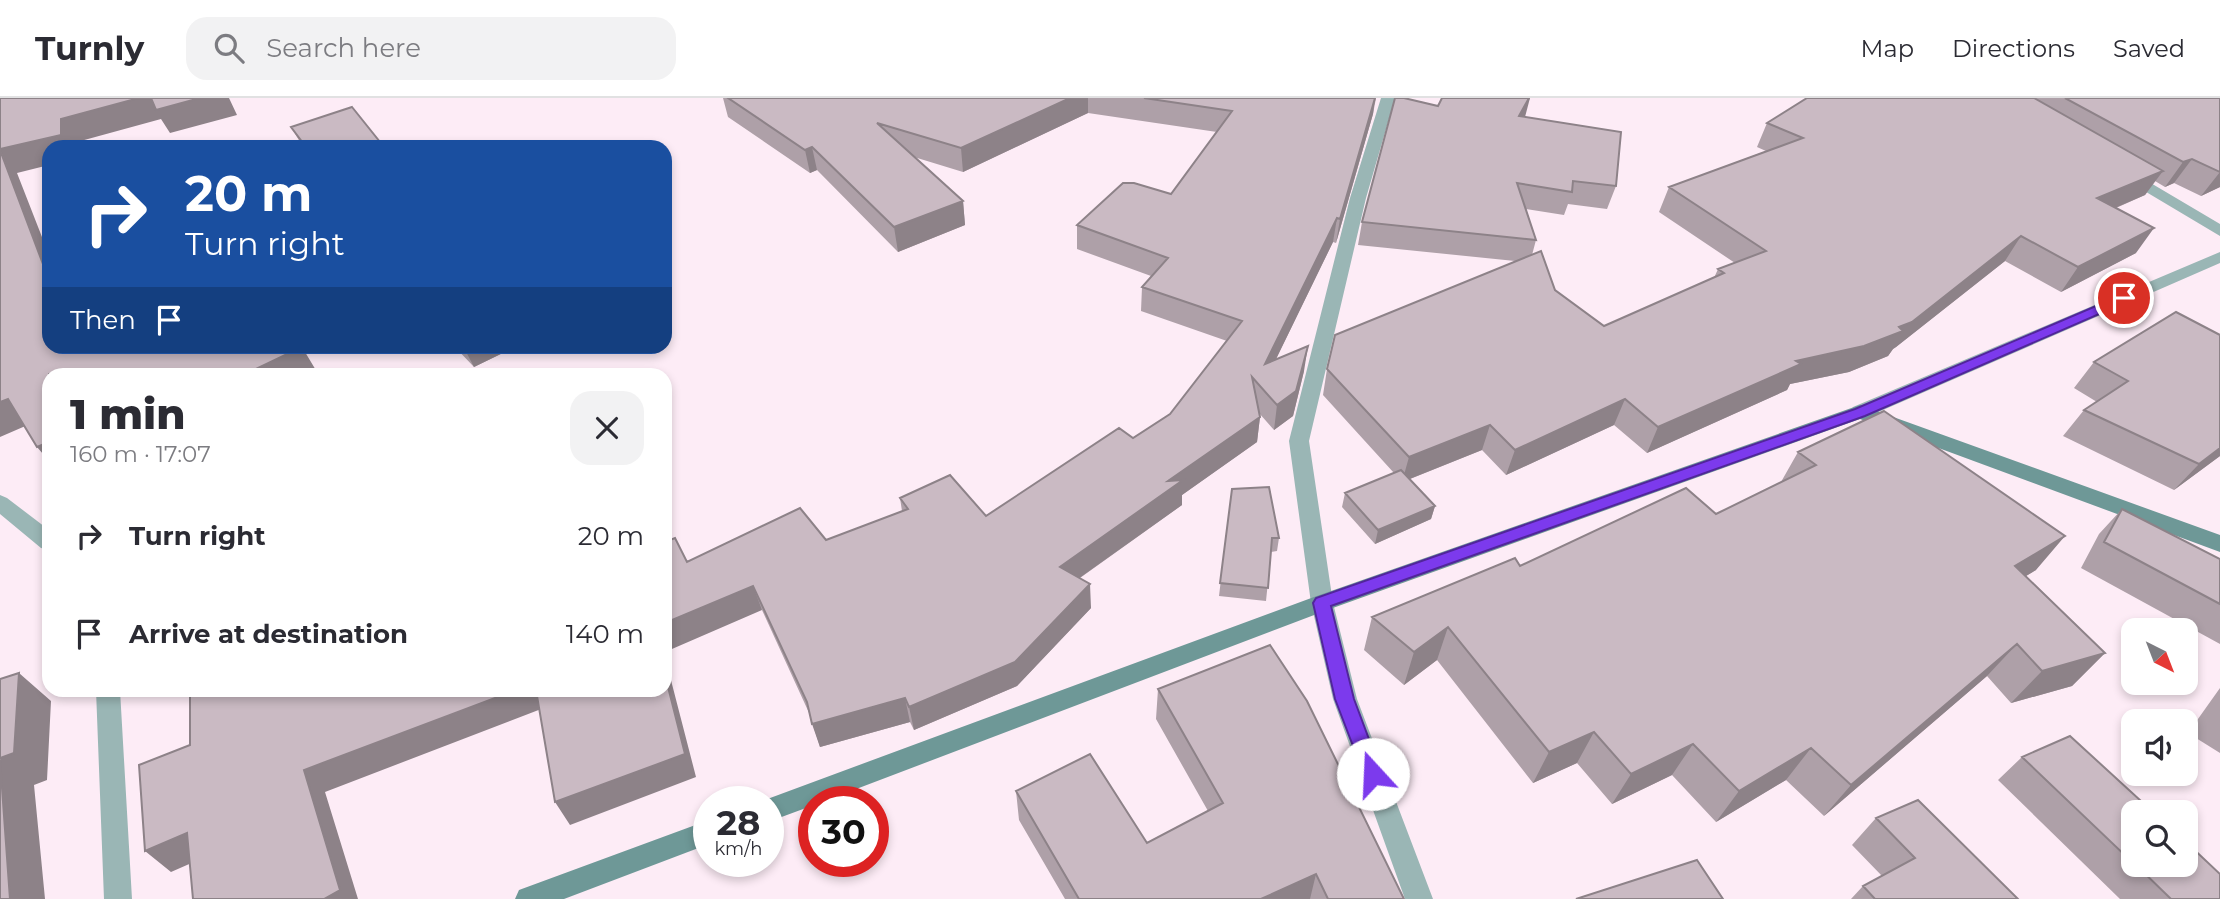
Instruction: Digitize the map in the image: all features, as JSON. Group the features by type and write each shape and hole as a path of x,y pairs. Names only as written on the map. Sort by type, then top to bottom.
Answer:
{"street":[{"path":"1368,100 1388,101 1358,198 1299,441 1322,603 1345,699 1419,899"},
{"path":"2109,163 2220,231"},
{"path":"784,804 1322,603 1860,412 2220,257"},
{"path":"1860,412 2220,544"},
{"path":"0,503 42,536"},
{"path":"109,697 118,899"},
{"path":"529,899 693,838"}],"building":[{"path":"0,98 139,98 61,119 61,135 0,149"},
{"path":"151,98 200,98 156,110"},
{"path":"728,98 1070,98 961,148 877,123 963,201 894,227 812,147 805,150"},
{"path":"1144,98 1375,98 1340,219 1337,218 1265,364 1308,346 1296,391 1277,405 1252,377 1260,417 1168,481 1183,480 1060,567 1090,584 1015,662 909,707 905,698 812,724 807,702 753,586 672,620 672,539 675,538 687,562 800,508 826,540 908,509 900,498 950,475 986,516 1119,428 1133,438 1170,414 1242,321 1142,287 1168,258 1077,225 1123,183 1134,183 1171,194 1232,111"},
{"path":"1395,98 1438,106 1442,98 1529,98 1519,116 1621,132 1616,186 1573,181 1572,192 1517,183 1536,240 1362,222"},
{"path":"1807,98 2034,98 2163,171 2097,198 2154,228 2078,267 2021,236 1912,322 1899,327 1903,331 1864,346 1796,361 1801,364 1658,427 1625,399 1515,450 1490,425 1409,457 1327,369 1335,335 1541,251 1555,290 1604,326 1724,273 1718,269 1766,251 1669,187 1803,138 1767,123"},
{"path":"2065,98 2220,98 2220,172 2192,159 2183,162"},
{"path":"352,107 378,140 301,140 291,127"},
{"path":"0,150 42,261 42,354 287,354 258,368 42,368 42,445 37,447 8,399 0,402"},
{"path":"2176,312 2220,335 2220,448 2199,464 2084,410 2128,381 2094,362"},
{"path":"1884,411 2065,536 2015,566 2105,653 2042,671 2017,644 1851,785 1811,748 1739,791 1693,744 1631,774 1594,732 1549,752 1448,627 1414,652 1372,617 1515,558 1520,566 1686,488 1716,514 1816,465 1798,452"},
{"path":"1401,470 1435,506 1378,530 1345,493"},
{"path":"1269,487 1279,538 1272,538 1268,588 1220,583 1232,489"},
{"path":"2122,509 2220,559 2220,604 2104,542"},
{"path":"1270,645 1307,701 1404,899 1328,899 1316,874 1261,899 1079,899 1016,791 1090,754 1147,843 1223,803 1158,689"},
{"path":"19,673 14,753 0,758 0,679"},
{"path":"190,697 497,697 304,770 340,890 324,899 193,899 187,833 145,851 139,765 190,745"},
{"path":"537,697 671,697 685,754 555,802"},
{"path":"2070,736 2121,783 2121,786 2125,786 2140,800 2121,800 2121,852 2022,757"},
{"path":"0,760 10,899 0,899"},
{"path":"1918,800 2018,899 1875,899 1863,886 1915,858 1876,818"},
{"path":"2198,853 2220,874 2220,899 2171,899 2148,877 2198,877"},
{"path":"1697,860 1723,899 1576,899"}],"route":[{"path":"1373,774 1345,699 1322,603 1860,412 2124,298"}]}
